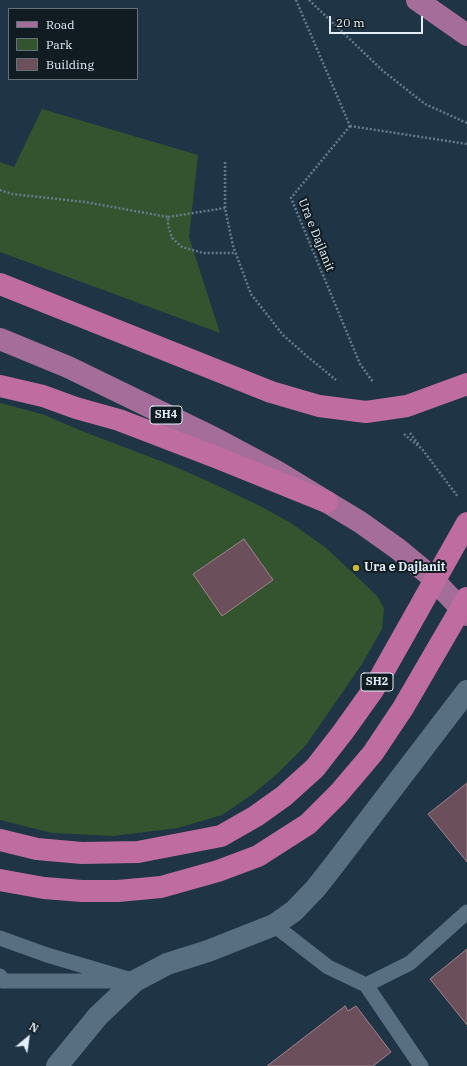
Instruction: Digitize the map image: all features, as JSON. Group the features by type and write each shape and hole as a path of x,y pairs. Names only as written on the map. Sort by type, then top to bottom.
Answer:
{"highway":[{"path":"0,284 271,392 319,406 366,412 407,406 467,384"},
{"path":"0,386 43,396 76,408 119,420 327,502"},
{"name":"SH2","path":"0,840 37,849 82,854 138,852 221,836 256,816 284,796 314,768 343,732 373,690 467,523"},
{"name":"SH2","path":"0,880 44,888 82,891 118,891 161,887 218,871 258,856 275,846 308,824 340,793 373,753 403,708 467,597"}],"main road":[{"path":"417,0 467,35"},
{"name":"SH4","path":"0,339 68,367 214,438 276,471 360,522 398,550 427,574 467,615"},
{"name":"SH4","path":"427,574 467,597"}],"street":[{"path":"57,1066 98,1016 135,981 167,964 208,951 274,925 294,912 316,888 467,691"}],"lane":[{"path":"366,985 410,963 467,912"},
{"path":"274,925 328,967 366,985 421,1066"},
{"path":"0,938 47,955 135,981"},
{"path":"0,976 3,981 135,981"}],"path":[{"path":"296,0 350,126 467,144"},
{"path":"309,0 383,71 425,104 467,123"},
{"name":"Ura e Dajlanit","path":"350,126 291,198 360,364"},
{"path":"225,162 225,208 235,253 251,294 283,335 338,382"},
{"path":"0,190 12,194 85,202 168,217 225,208"},
{"path":"168,217 168,225 172,238 182,247 203,253 235,253"},
{"path":"404,434 422,449 462,502"}],"green space":[{"path":"42,109 198,155 189,237 220,333 0,252 0,162 14,167"},
{"path":"0,403 42,414 171,465 260,506 291,523 325,547 377,596 384,608 382,629 362,664 306,745 278,773 253,794 222,815 178,828 113,836 52,833 0,820"}],"building":[{"path":"244,539 273,580 222,616 193,574"},
{"path":"467,783 467,862 428,814"},
{"path":"467,949 467,1025 430,979"},
{"path":"345,1006 348,1011 356,1006 391,1052 373,1066 267,1066"}],"place":[{"name":"Ura e Dajlanit","path":"356,568"}]}
